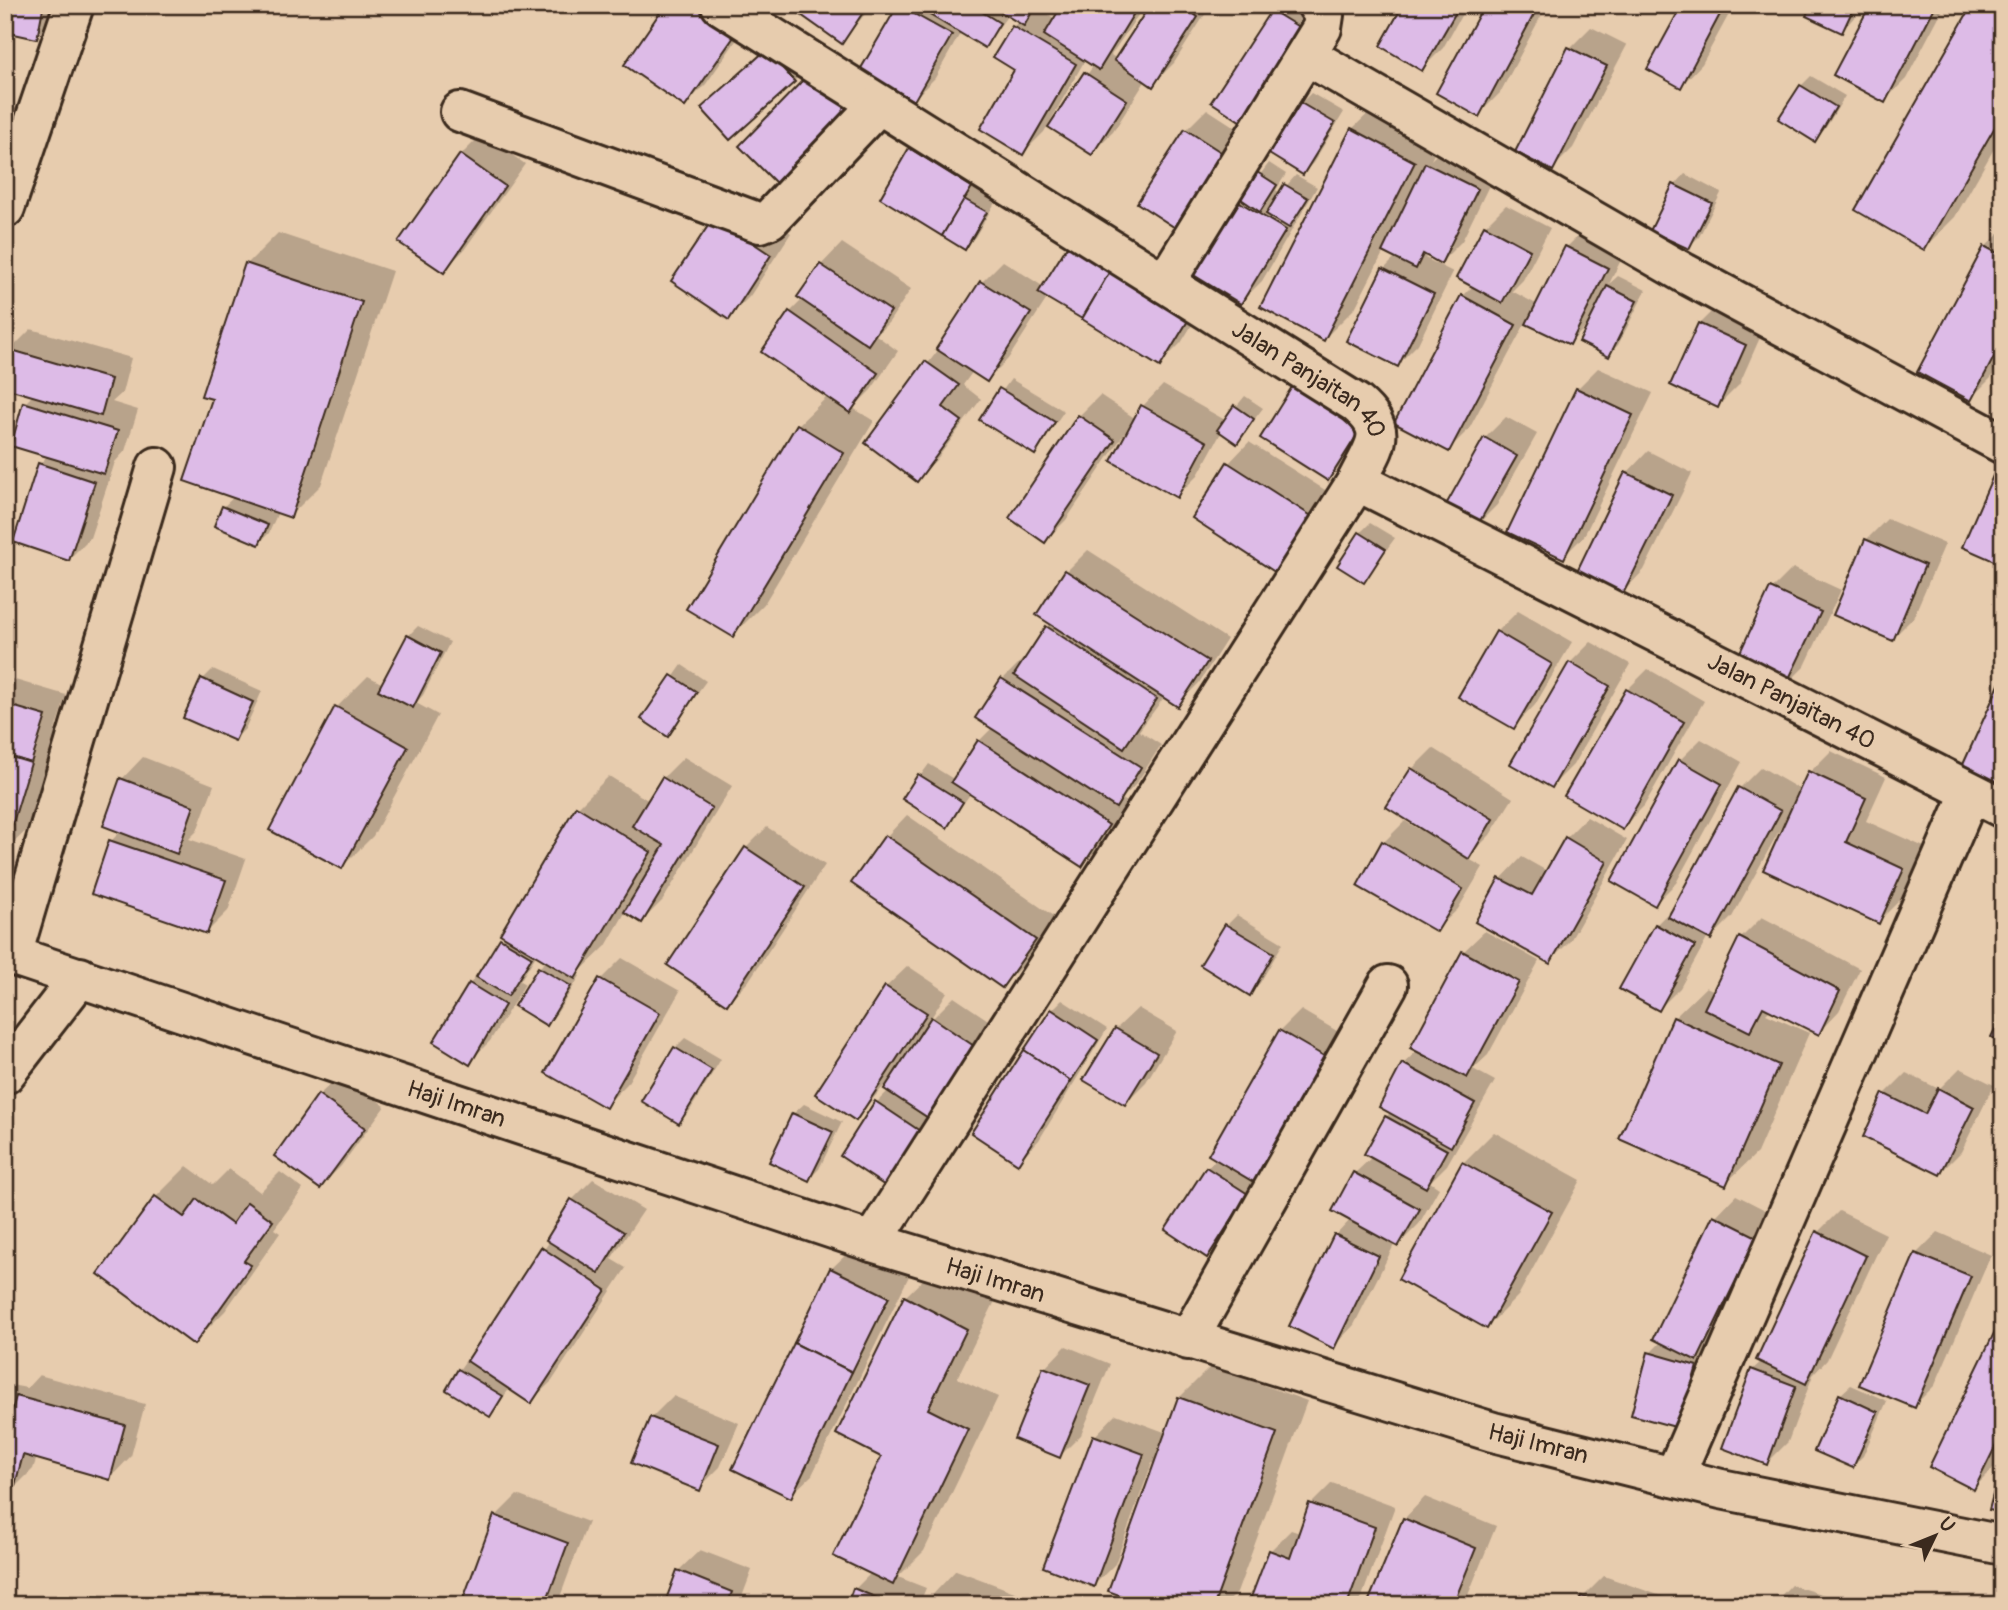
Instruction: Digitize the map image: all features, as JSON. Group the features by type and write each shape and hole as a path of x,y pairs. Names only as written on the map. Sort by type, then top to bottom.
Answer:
{"street":[{"path":"7,194 74,5"},
{"name":"Jalan Panjaitan 40","path":"720,5 1166,283 1371,415 1377,424 1378,438 1357,481 1987,801"},
{"path":"1166,283 1322,28 1324,15 1317,5"},
{"path":"1306,55 1684,273 2003,444"},
{"path":"460,112 760,223 770,219 878,105"},
{"path":"9,954 156,467"},
{"path":"872,1242 1357,481"},
{"path":"1674,1477 1987,801"},
{"name":"Haji Imran","path":"9,954 872,1242 1493,1432 1674,1477 2003,1545"},
{"path":"5,1074 80,977"},
{"path":"1188,1340 1388,985"}],"building":[{"path":"5,5 43,8 37,39 5,32"},
{"path":"665,5 701,5 738,31 685,107 624,65"},
{"path":"787,5 868,5 842,44"},
{"path":"898,5 952,35 914,101 860,70"},
{"path":"935,5 971,5 1000,23 985,48 930,15"},
{"path":"989,5 1036,5 1024,26"},
{"path":"1062,5 1139,5 1099,70 1044,35"},
{"path":"1150,5 1180,5 1198,17 1153,87 1114,60"},
{"path":"1403,5 1460,5 1422,71 1380,46"},
{"path":"1484,5 1539,5 1479,117 1436,93"},
{"path":"1682,5 1725,5 1681,88 1647,69"},
{"path":"1811,5 1855,5 1842,33 1806,16"},
{"path":"1870,5 1936,5 1885,103 1833,75"},
{"path":"1972,5 2003,5 2003,113 1924,250 1855,210"},
{"path":"1271,10 1310,34 1249,127 1211,102"},
{"path":"1012,26 1076,64 1023,155 980,129 1014,70 993,57"},
{"path":"1568,47 1607,66 1553,171 1515,152"},
{"path":"766,50 795,82 730,140 701,108"},
{"path":"1084,72 1127,100 1092,155 1048,127"},
{"path":"805,78 858,110 781,188 739,146"},
{"path":"1800,85 1836,107 1815,142 1778,119"},
{"path":"1299,102 1335,123 1303,175 1269,154"},
{"path":"1351,128 1415,162 1324,341 1260,307"},
{"path":"1185,129 1224,154 1177,229 1137,203"},
{"path":"909,148 972,187 942,236 880,198"},
{"path":"460,154 505,186 444,273 398,242"},
{"path":"1425,163 1478,189 1441,264 1423,254 1416,269 1382,252"},
{"path":"1257,172 1277,185 1260,212 1241,199"},
{"path":"1284,184 1308,198 1289,228 1266,214"},
{"path":"1673,184 1712,203 1689,249 1650,231"},
{"path":"964,199 987,212 965,250 942,236"},
{"path":"1238,201 1286,230 1241,304 1192,274"},
{"path":"714,217 771,255 729,320 671,281"},
{"path":"1484,225 1530,250 1502,303 1456,278"},
{"path":"1071,240 1113,266 1082,319 1038,293"},
{"path":"1565,246 1608,268 1570,345 1526,324"},
{"path":"1984,246 2003,256 2003,340 1971,401 1917,372"},
{"path":"245,263 362,302 291,518 184,481 212,399 201,396"},
{"path":"820,264 891,311 868,345 797,297"},
{"path":"1113,266 1192,314 1160,367 1082,319"},
{"path":"1382,268 1434,294 1398,367 1346,341"},
{"path":"980,281 1031,313 987,382 936,349"},
{"path":"1607,286 1637,301 1609,357 1579,342"},
{"path":"1461,295 1516,325 1449,452 1394,423"},
{"path":"789,311 878,373 850,413 761,352"},
{"path":"1698,323 1746,345 1718,408 1670,385"},
{"path":"8,349 111,379 101,416 5,388"},
{"path":"925,361 959,385 943,407 962,421 917,482 865,443"},
{"path":"1295,382 1364,424 1328,481 1260,438"},
{"path":"999,388 1055,422 1035,455 979,420"},
{"path":"1576,388 1633,415 1564,559 1507,532"},
{"path":"23,402 118,431 104,474 11,446"},
{"path":"1141,405 1207,442 1177,498 1111,461"},
{"path":"1234,405 1254,419 1237,444 1217,430"},
{"path":"1078,415 1115,440 1045,543 1009,518"},
{"path":"797,424 844,453 733,637 686,609"},
{"path":"1484,437 1517,456 1476,528 1443,510"},
{"path":"1227,462 1313,517 1278,574 1192,518"},
{"path":"38,463 95,482 69,561 13,542"},
{"path":"1995,471 2003,475 2003,565 1962,547"},
{"path":"1625,472 1672,495 1623,594 1577,571"},
{"path":"222,506 268,525 259,545 214,526"},
{"path":"1359,532 1386,549 1364,583 1337,566"},
{"path":"1865,539 1925,565 1893,641 1833,615"},
{"path":"1065,570 1208,661 1178,707 1036,615"},
{"path":"1770,588 1821,612 1784,689 1734,665"},
{"path":"1046,626 1157,699 1124,748 1014,675"},
{"path":"1496,631 1552,664 1514,729 1458,697"},
{"path":"407,635 441,653 413,708 378,690"},
{"path":"1569,662 1610,686 1552,788 1510,764"},
{"path":"671,675 697,692 668,737 641,719"},
{"path":"2003,676 2003,796 1961,769"},
{"path":"201,678 253,702 235,741 183,718"},
{"path":"1001,678 1141,767 1116,808 975,718"},
{"path":"1626,689 1684,722 1623,830 1564,796"},
{"path":"5,704 46,716 31,763 5,755"},
{"path":"335,706 408,747 342,869 269,830"},
{"path":"978,740 1109,825 1082,867 951,782"},
{"path":"5,755 31,763 5,849"},
{"path":"1678,759 1722,784 1655,906 1611,881"},
{"path":"1411,768 1493,819 1469,859 1386,807"},
{"path":"1808,771 1866,798 1846,842 1904,869 1879,924 1763,870"},
{"path":"918,774 963,802 947,828 902,799"},
{"path":"662,777 712,808 642,923 624,912 664,845 632,826"},
{"path":"120,778 194,806 177,854 103,826"},
{"path":"1738,787 1781,811 1711,940 1668,917"},
{"path":"576,806 651,852 575,979 500,934"},
{"path":"885,835 1036,940 1002,988 851,883"},
{"path":"1565,837 1607,862 1550,964 1475,922 1499,878 1532,895"},
{"path":"109,840 226,880 207,934 91,894"},
{"path":"1382,841 1463,889 1437,932 1357,886"},
{"path":"745,847 805,887 727,1005 667,965"},
{"path":"1225,924 1274,953 1250,996 1200,965"},
{"path":"1655,924 1695,946 1659,1011 1619,989"},
{"path":"1739,937 1840,991 1819,1035 1763,1007 1750,1032 1704,1009"},
{"path":"500,938 532,957 508,996 476,977"},
{"path":"1462,951 1519,982 1467,1078 1410,1048"},
{"path":"538,967 571,986 547,1026 514,1006"},
{"path":"599,978 660,1013 606,1108 545,1073"},
{"path":"469,983 505,1005 470,1065 433,1042"},
{"path":"885,986 927,1013 856,1121 815,1094"},
{"path":"1051,1009 1098,1040 1071,1081 1024,1050"},
{"path":"2003,1013 2003,1043 1991,1037"},
{"path":"931,1017 980,1050 933,1121 884,1089"},
{"path":"1673,1017 1779,1065 1726,1186 1619,1139"},
{"path":"1115,1028 1157,1053 1125,1105 1083,1080"},
{"path":"1279,1030 1329,1059 1257,1184 1208,1155"},
{"path":"674,1047 712,1070 679,1124 641,1101"},
{"path":"1024,1050 1071,1081 1018,1164 971,1133"},
{"path":"1402,1063 1475,1103 1451,1147 1379,1107"},
{"path":"1938,1088 1974,1107 1940,1175 1863,1137 1883,1093 1925,1114"},
{"path":"318,1094 365,1128 320,1189 274,1156"},
{"path":"875,1101 929,1137 893,1191 840,1156"},
{"path":"792,1113 833,1132 809,1181 769,1162"},
{"path":"1385,1116 1447,1150 1426,1188 1364,1154"},
{"path":"1462,1162 1552,1212 1487,1329 1398,1279"},
{"path":"1206,1167 1248,1194 1207,1258 1165,1230"},
{"path":"1353,1172 1420,1209 1398,1247 1332,1211"},
{"path":"155,1196 184,1217 197,1199 232,1224 247,1202 273,1221 244,1261 251,1265 194,1345 98,1274"},
{"path":"571,1199 624,1232 599,1273 546,1240"},
{"path":"1713,1215 1757,1237 1697,1361 1653,1339"},
{"path":"1816,1231 1866,1256 1806,1384 1756,1360"},
{"path":"1334,1234 1379,1256 1334,1349 1289,1326"},
{"path":"541,1247 606,1290 531,1404 467,1361"},
{"path":"1915,1253 1971,1276 1915,1408 1859,1385"},
{"path":"830,1268 889,1297 852,1372 794,1343"},
{"path":"904,1296 967,1329 928,1409 968,1429 893,1585 833,1556 881,1457 836,1434"},
{"path":"1995,1331 2003,1335 2003,1431 1974,1490 1929,1467"},
{"path":"794,1343 852,1372 791,1498 732,1469"},
{"path":"1648,1352 1697,1366 1679,1428 1631,1415"},
{"path":"1043,1367 1090,1385 1060,1458 1014,1439"},
{"path":"458,1369 503,1396 490,1417 446,1390"},
{"path":"1751,1369 1796,1386 1767,1465 1722,1448"},
{"path":"1839,1394 1878,1412 1853,1468 1814,1451"},
{"path":"16,1396 125,1425 110,1480 23,1455 13,1492 5,1490 5,1409 12,1411"},
{"path":"1178,1397 1277,1433 1214,1605 1146,1605 1108,1591"},
{"path":"650,1417 719,1444 700,1491 631,1463"},
{"path":"1093,1435 1144,1454 1094,1587 1043,1567"},
{"path":"2003,1456 2003,1513 1989,1510"},
{"path":"1309,1503 1375,1527 1347,1605 1262,1605 1250,1600 1269,1550 1290,1558"},
{"path":"494,1515 568,1543 545,1605 461,1605"},
{"path":"1403,1518 1476,1548 1453,1605 1367,1605"},
{"path":"677,1570 732,1592 727,1605 664,1605"},
{"path":"853,1588 894,1605 847,1605"},
{"path":"1581,1596 1607,1605 1578,1605"}]}
